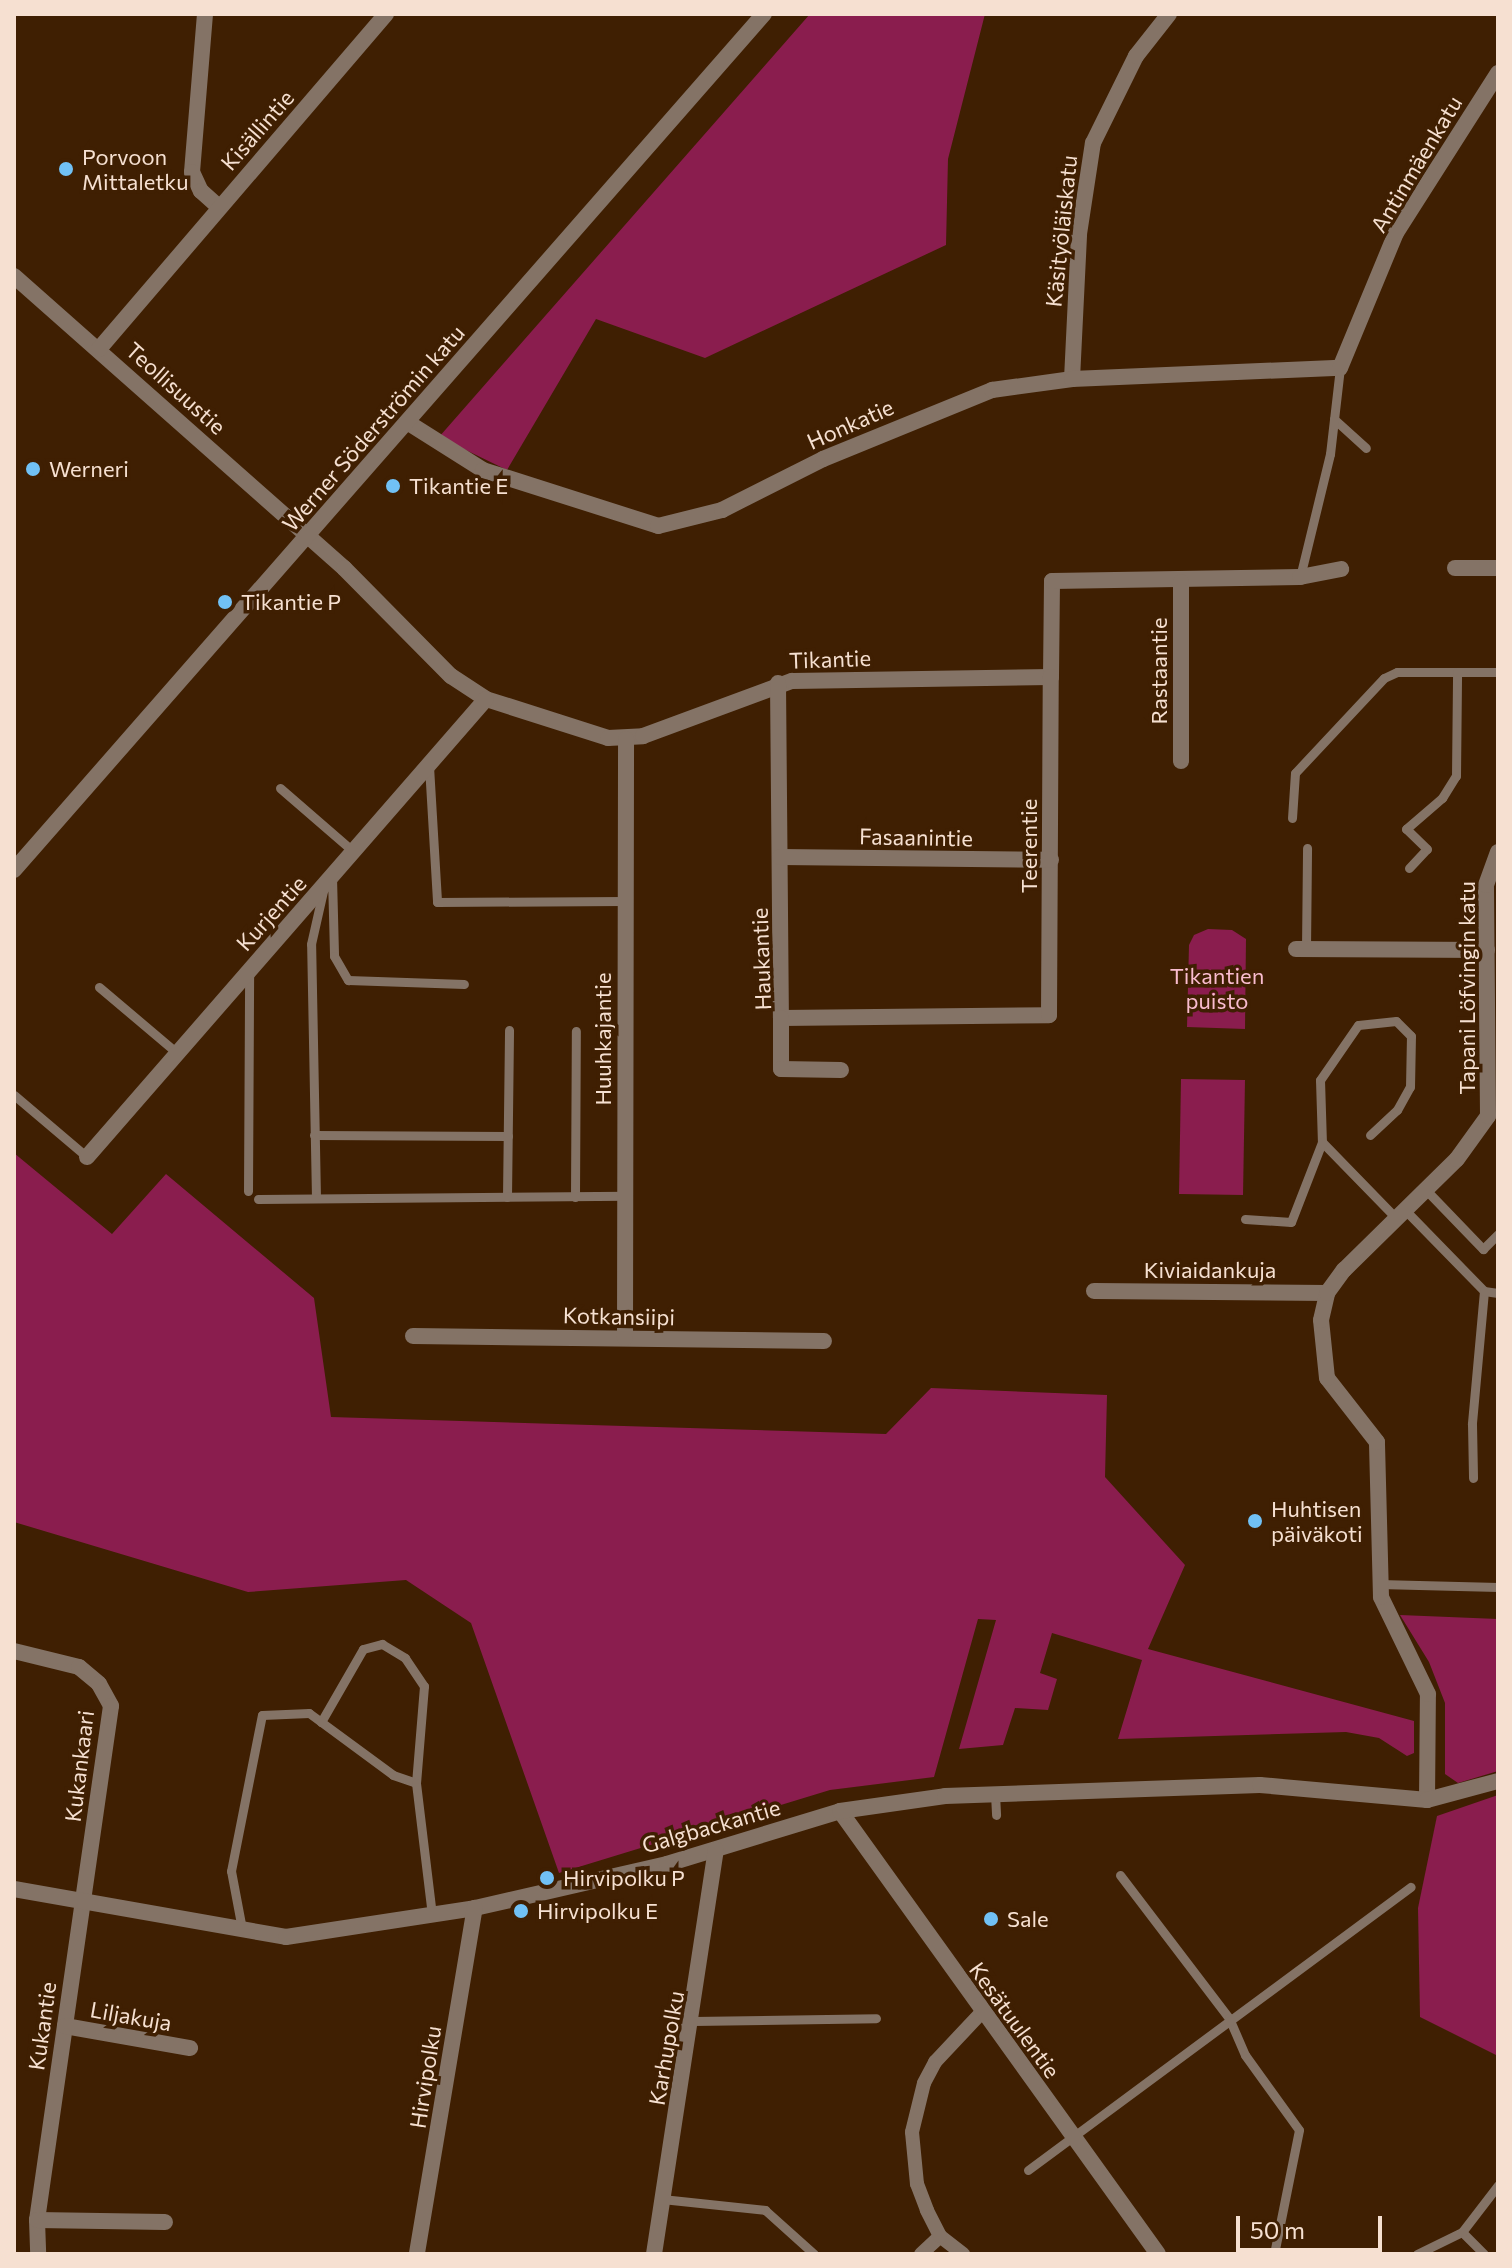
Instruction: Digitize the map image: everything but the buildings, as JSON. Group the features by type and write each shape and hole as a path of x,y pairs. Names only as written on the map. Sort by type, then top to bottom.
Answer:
{"street":[{"path":"205,14 192,172 201,191 219,207"},
{"name":"Kisällintie","path":"99,349 386,14"},
{"name":"Werner Söderströmin katu","path":"14,870 764,14"},
{"name":"Käsityöläiskatu","path":"1072,379 1079,234 1093,143 1130,66 1169,14"},
{"name":"Antinmäenkatu","path":"1340,368 1396,233 1498,73"},
{"name":"Teollisuustie","path":"14,276 308,535"},
{"name":"Honkatie","path":"407,422 483,470 658,526 722,510 823,459 992,390 1072,379 1340,368"},
{"name":"Tikantie","path":"308,535 442,669 486,699 588,733 626,739 778,683 1051,677"},
{"path":"1455,568 1498,568"},
{"path":"1051,677 1052,581 1181,582 1300,577 1341,569"},
{"name":"Rastaantie","path":"1181,582 1181,761"},
{"name":"Teerentie","path":"1049,1015 1051,677"},
{"name":"Haukantie","path":"778,683 781,1018 1049,1015"},
{"name":"Kurjentie","path":"87,1157 486,699"},
{"name":"Huuhkajantie","path":"625,1338 626,739"},
{"name":"Tapani Löfvingin katu","path":"1327,1293 1479,1134 1488,1116 1492,950 1486,885 1498,852"},
{"name":"Fasaanintie","path":"780,857 1051,860"},
{"path":"1301,949 1492,950"},
{"path":"781,1018 781,1069 841,1070"},
{"name":"Kiviaidankuja","path":"1094,1291 1327,1293"},
{"path":"1327,1293 1321,1320 1324,1367 1333,1388 1370,1429 1380,1457 1379,1584 1384,1605 1428,1694 1427,1800 1498,1781"},
{"name":"Kotkansiipi","path":"413,1336 824,1341"},
{"name":"Kukankaari","path":"14,1651 79,1667 99,1684 111,1706 82,1900"},
{"name":"Galgbackantie","path":"14,1889 286,1937 475,1908 716,1850 840,1811 995,1794 1260,1785 1427,1800"},
{"name":"Kesätuulentie","path":"840,1811 1158,2254"},
{"name":"Karhupolku","path":"654,2254 693,2021 716,1850"},
{"name":"Kukantie","path":"38,2254 37,2220 82,1900"},
{"name":"Hirvipolku","path":"417,2254 475,1908"},
{"path":"963,2254 940,2236 917,2184 912,2132 916,2108 935,2062 982,2012"},
{"name":"Liljakuja","path":"65,2026 190,2048"},
{"path":"37,2220 165,2222"},
{"path":"921,2254 940,2236"}],"lane":[{"path":"1300,577 1334,419 1340,368"},
{"path":"1334,419 1366,448"},
{"path":"1292,818 1295,773 1384,678 1397,672 1498,672"},
{"path":"1409,868 1427,849 1406,829 1447,793 1456,776 1457,672"},
{"path":"429,764 437,902 624,901"},
{"path":"280,788 354,852"},
{"path":"1301,949 1307,848"},
{"path":"329,882 334,956 348,980 464,984"},
{"path":"316,1198 311,944 329,882"},
{"path":"248,1191 249,970"},
{"path":"99,987 177,1053"},
{"path":"1245,1219 1291,1222 1322,1142 1320,1080 1339,1046 1358,1025 1396,1021 1411,1036 1410,1087 1397,1110 1370,1135"},
{"path":"507,1197 509,1030"},
{"path":"575,1197 576,1031"},
{"path":"14,1095 87,1157"},
{"path":"314,1135 508,1136"},
{"path":"1322,1142 1484,1291 1498,1293"},
{"path":"1427,1191 1483,1249 1498,1234"},
{"path":"258,1199 627,1196"},
{"path":"1473,1478 1472,1424 1484,1291"},
{"path":"1379,1584 1498,1587"},
{"path":"321,1722 363,1649 382,1644 405,1658 424,1686 416,1783 432,1916"},
{"path":"242,1930 231,1871 262,1715 309,1713 393,1775 416,1783"},
{"path":"995,1794 996,1815"},
{"path":"1120,1875 1229,2018 1245,2055 1299,2130 1274,2254"},
{"path":"1028,2170 1229,2018 1411,1887"},
{"path":"693,2021 876,2018"},
{"path":"1417,2254 1462,2232 1498,2185"},
{"path":"662,2199 765,2210 814,2254"},
{"path":"1462,2232 1484,2254"},
{"path":"1471,2254 1472,2242"}],"green space":[{"path":"810,14 985,14 948,159 946,245 705,358 596,319 507,470 439,437"},
{"name":"Tikantien puisto","path":"1208,929 1232,930 1246,939 1245,1029 1187,1027 1189,945 1194,935"},
{"path":"1181,1079 1245,1080 1243,1195 1179,1194"},
{"path":"14,1153 112,1234 166,1174 314,1298 331,1417 886,1434 931,1388 1107,1395 1105,1477 1185,1565 1148,1649 1414,1721 1414,1753 1407,1756 1379,1738 1346,1732 1118,1739 1142,1660 1052,1633 1040,1673 1057,1679 1048,1710 1015,1708 1003,1745 959,1749 996,1620 978,1619 934,1777 830,1790 559,1873 471,1623 406,1580 248,1592 14,1522"},
{"path":"1400,1615 1498,1619 1498,1771 1458,1783 1445,1774 1445,1703 1429,1662"},
{"path":"1498,1795 1498,2056 1420,2017 1418,1908 1437,1816"}],"place":[{"name":"Porvoon Mittaletku","path":"66,169"},
{"name":"Werneri","path":"33,469"},
{"name":"Tikantie E","path":"393,486"},
{"name":"Tikantie P","path":"225,602"},
{"name":"Huhtisen päiväkoti","path":"1255,1521"},
{"name":"Hirvipolku P","path":"547,1878"},
{"name":"Hirvipolku E","path":"521,1911"},
{"name":"Sale","path":"991,1919"}]}
